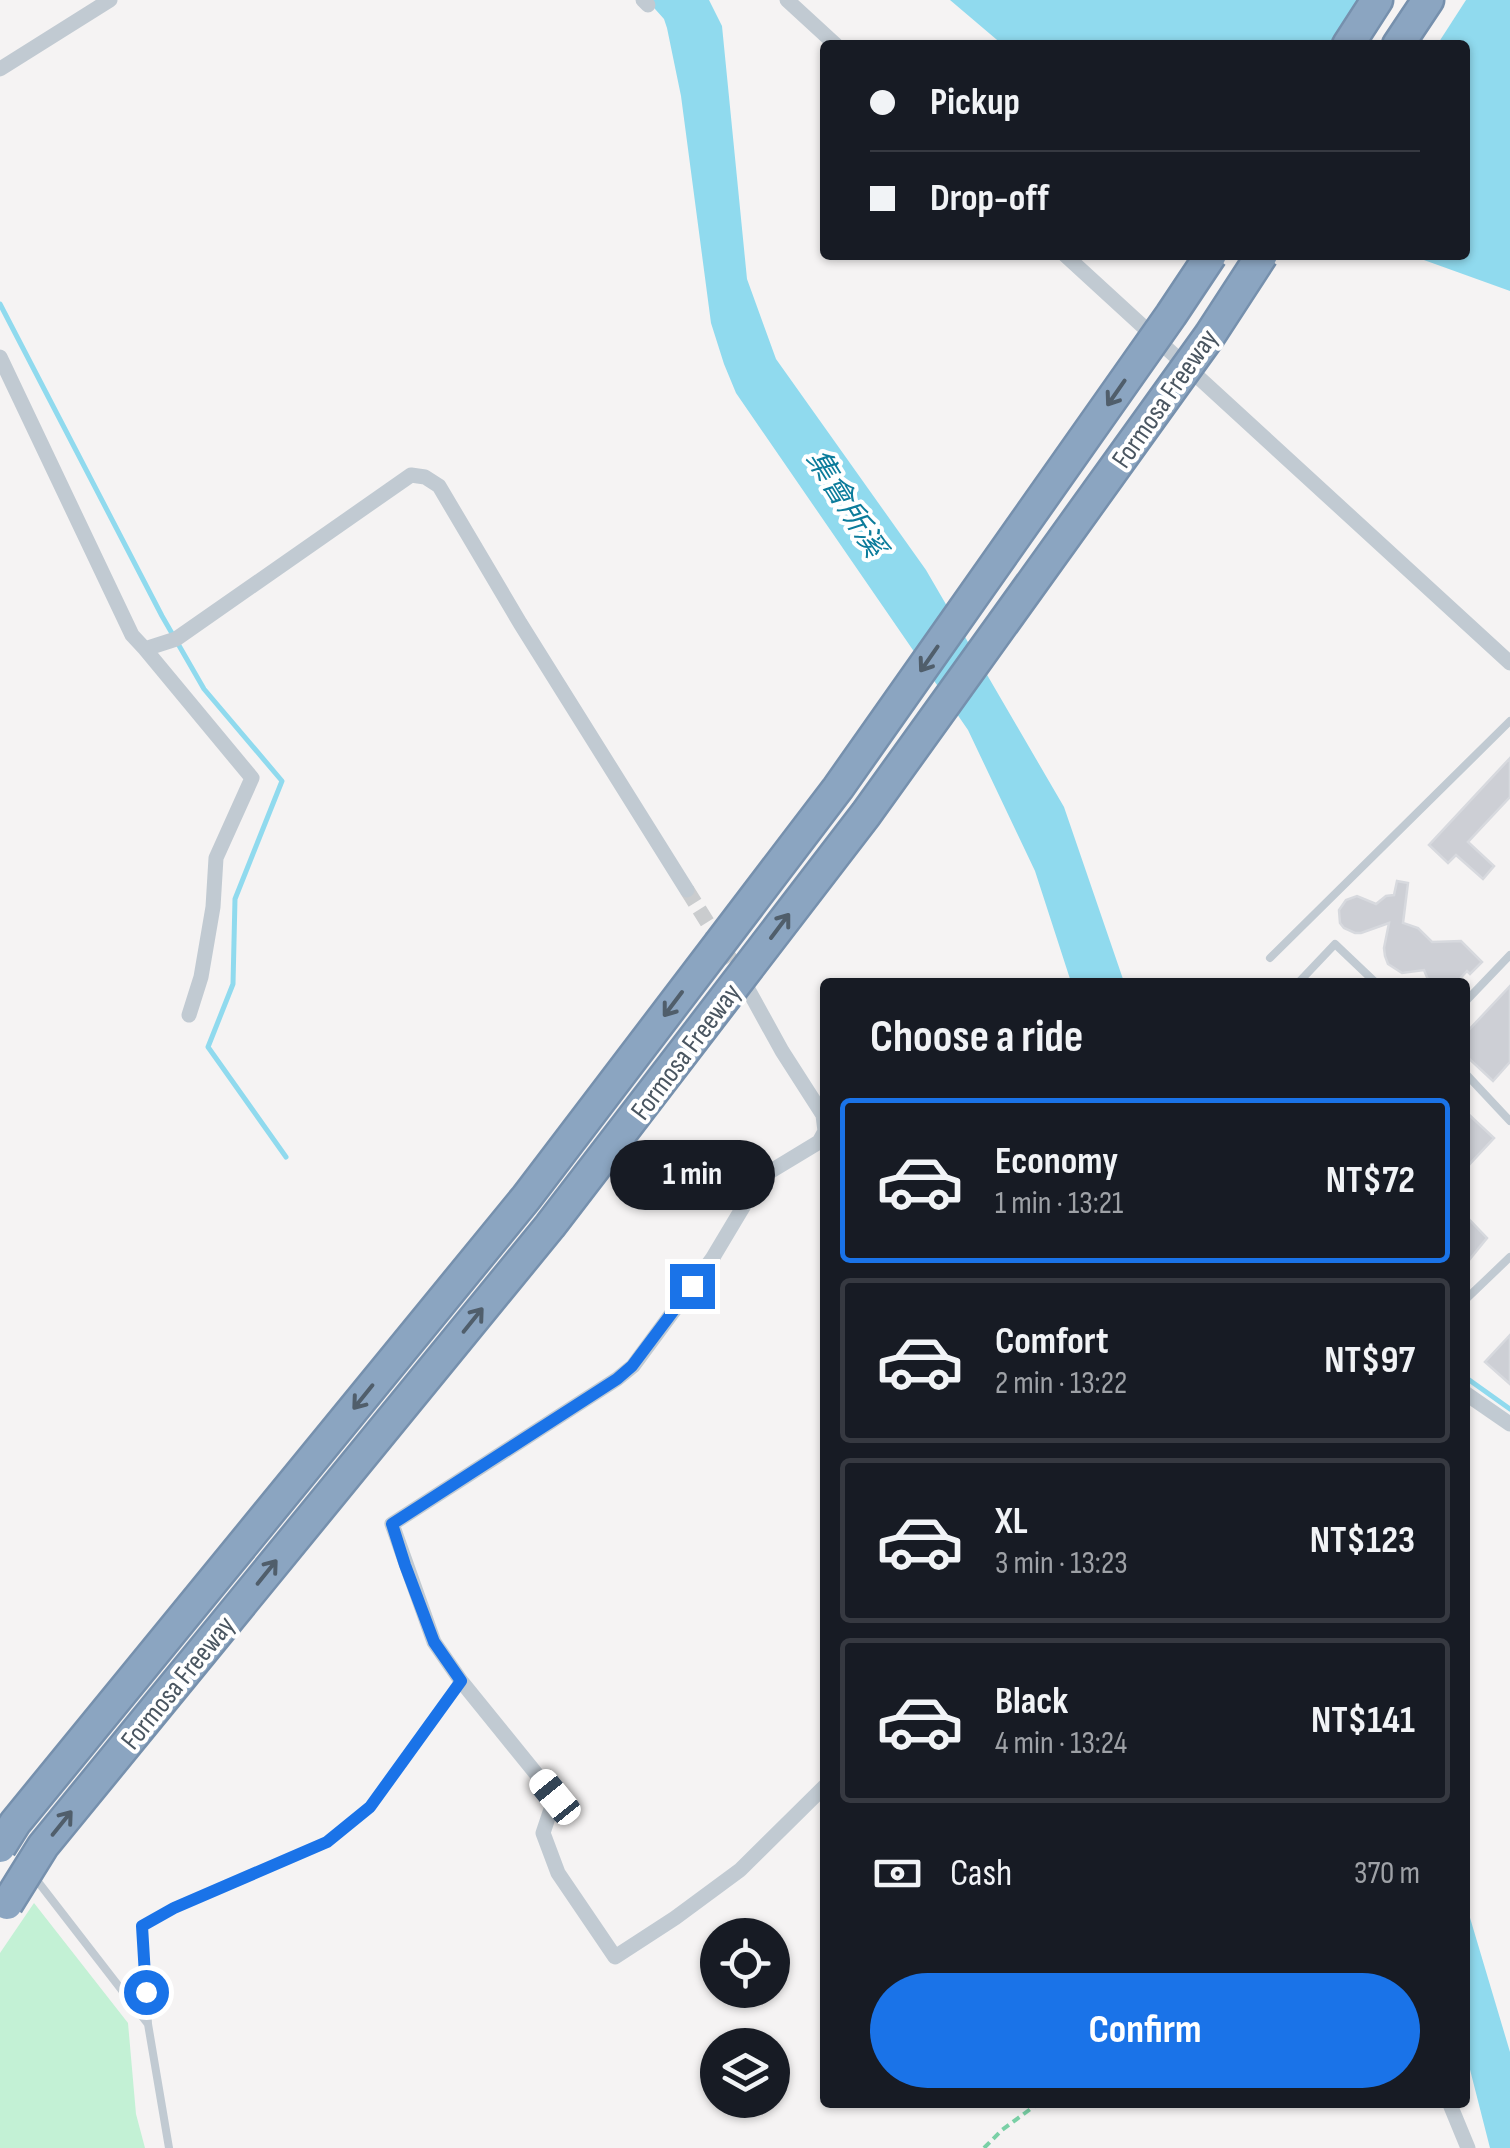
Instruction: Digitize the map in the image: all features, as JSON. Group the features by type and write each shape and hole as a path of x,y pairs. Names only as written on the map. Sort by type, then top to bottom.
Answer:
{"highway":[{"path":"1351,40 1377,0"},
{"path":"1401,40 1428,0"},
{"name":"Formosa Freeway","path":"6,1848 15,1823 526,1198 838,788 1208,260"},
{"name":"Formosa Freeway","path":"0,1915 44,1846 550,1226 866,814 1210,335 1259,260"}],"street":[{"path":"0,69 110,0"},
{"path":"787,0 831,40"},
{"path":"1071,260 1510,662"},
{"path":"0,357 132,635 252,778 216,858 201,977 189,1014"},
{"path":"145,649 176,639 411,474 425,477 439,486 687,890"},
{"path":"738,971 820,1110"},
{"path":"820,1140 761,1178 712,1259 632,1366 392,1524 434,1642 555,1797 543,1833 558,1873 616,1957 740,1870 820,1791"},
{"path":"1470,1396 1510,1424"},
{"path":"1451,2108 1468,2148"}],"lane":[{"path":"1270,958 1510,721"},
{"path":"1303,978 1335,944 1371,978"},
{"path":"1470,997 1510,955"},
{"path":"1470,1078 1510,1121"},
{"path":"1470,1295 1510,1257"},
{"path":"169,2148 148,2024 142,1926 174,1908 327,1842 370,1807 461,1681"},
{"path":"0,1835 6,1848"},
{"path":"25,1865 148,2024"}],"path":[{"path":"984,2148 1032,2108"}],"green space":[{"path":"34,1903 128,2023 136,2114 145,2148 0,2148 0,1953"}],"water":[{"name":"集會所溪","path":"647,0 709,0 722,26 747,279 776,359 926,570 1064,807 1123,978 1070,978 1035,871 968,730 736,393 711,323 681,96 664,19"},
{"path":"950,0 1510,0 1510,291 1424,260 1470,260 1470,40 997,40"},
{"path":"1470,1918 1510,2052 1510,2148 1490,2148 1470,2070"}],"pier":[{"path":"1363,0 1466,0 1440,40 1336,40"}],"building":[{"path":"1510,758 1510,797 1468,842 1494,866 1483,879 1456,855 1448,863 1429,845"},
{"path":"1397,881 1408,883 1403,923 1418,928 1432,942 1461,941 1482,962 1461,978 1427,978 1424,970 1402,973 1388,964 1385,956 1389,923 1355,933 1340,923 1339,910 1346,900 1357,896 1376,904 1394,895"},
{"path":"1510,986 1510,1062 1493,1081 1470,1060 1470,1029"},
{"path":"1470,1116 1494,1138 1470,1164"},
{"path":"1470,1220 1487,1238 1470,1259"},
{"path":"1510,1335 1510,1384 1485,1362"}],"waterway":[{"path":"0,304 204,689 282,781 235,899 233,984 208,1047 286,1157"},
{"path":"1470,1381 1510,1409"}],"tunnel":[{"path":"687,890 738,971"}],"route":[{"path":"146,1992 142,1926 174,1908 327,1842 370,1807 461,1681 434,1642 392,1524 617,1379 632,1366 692,1286"}]}
